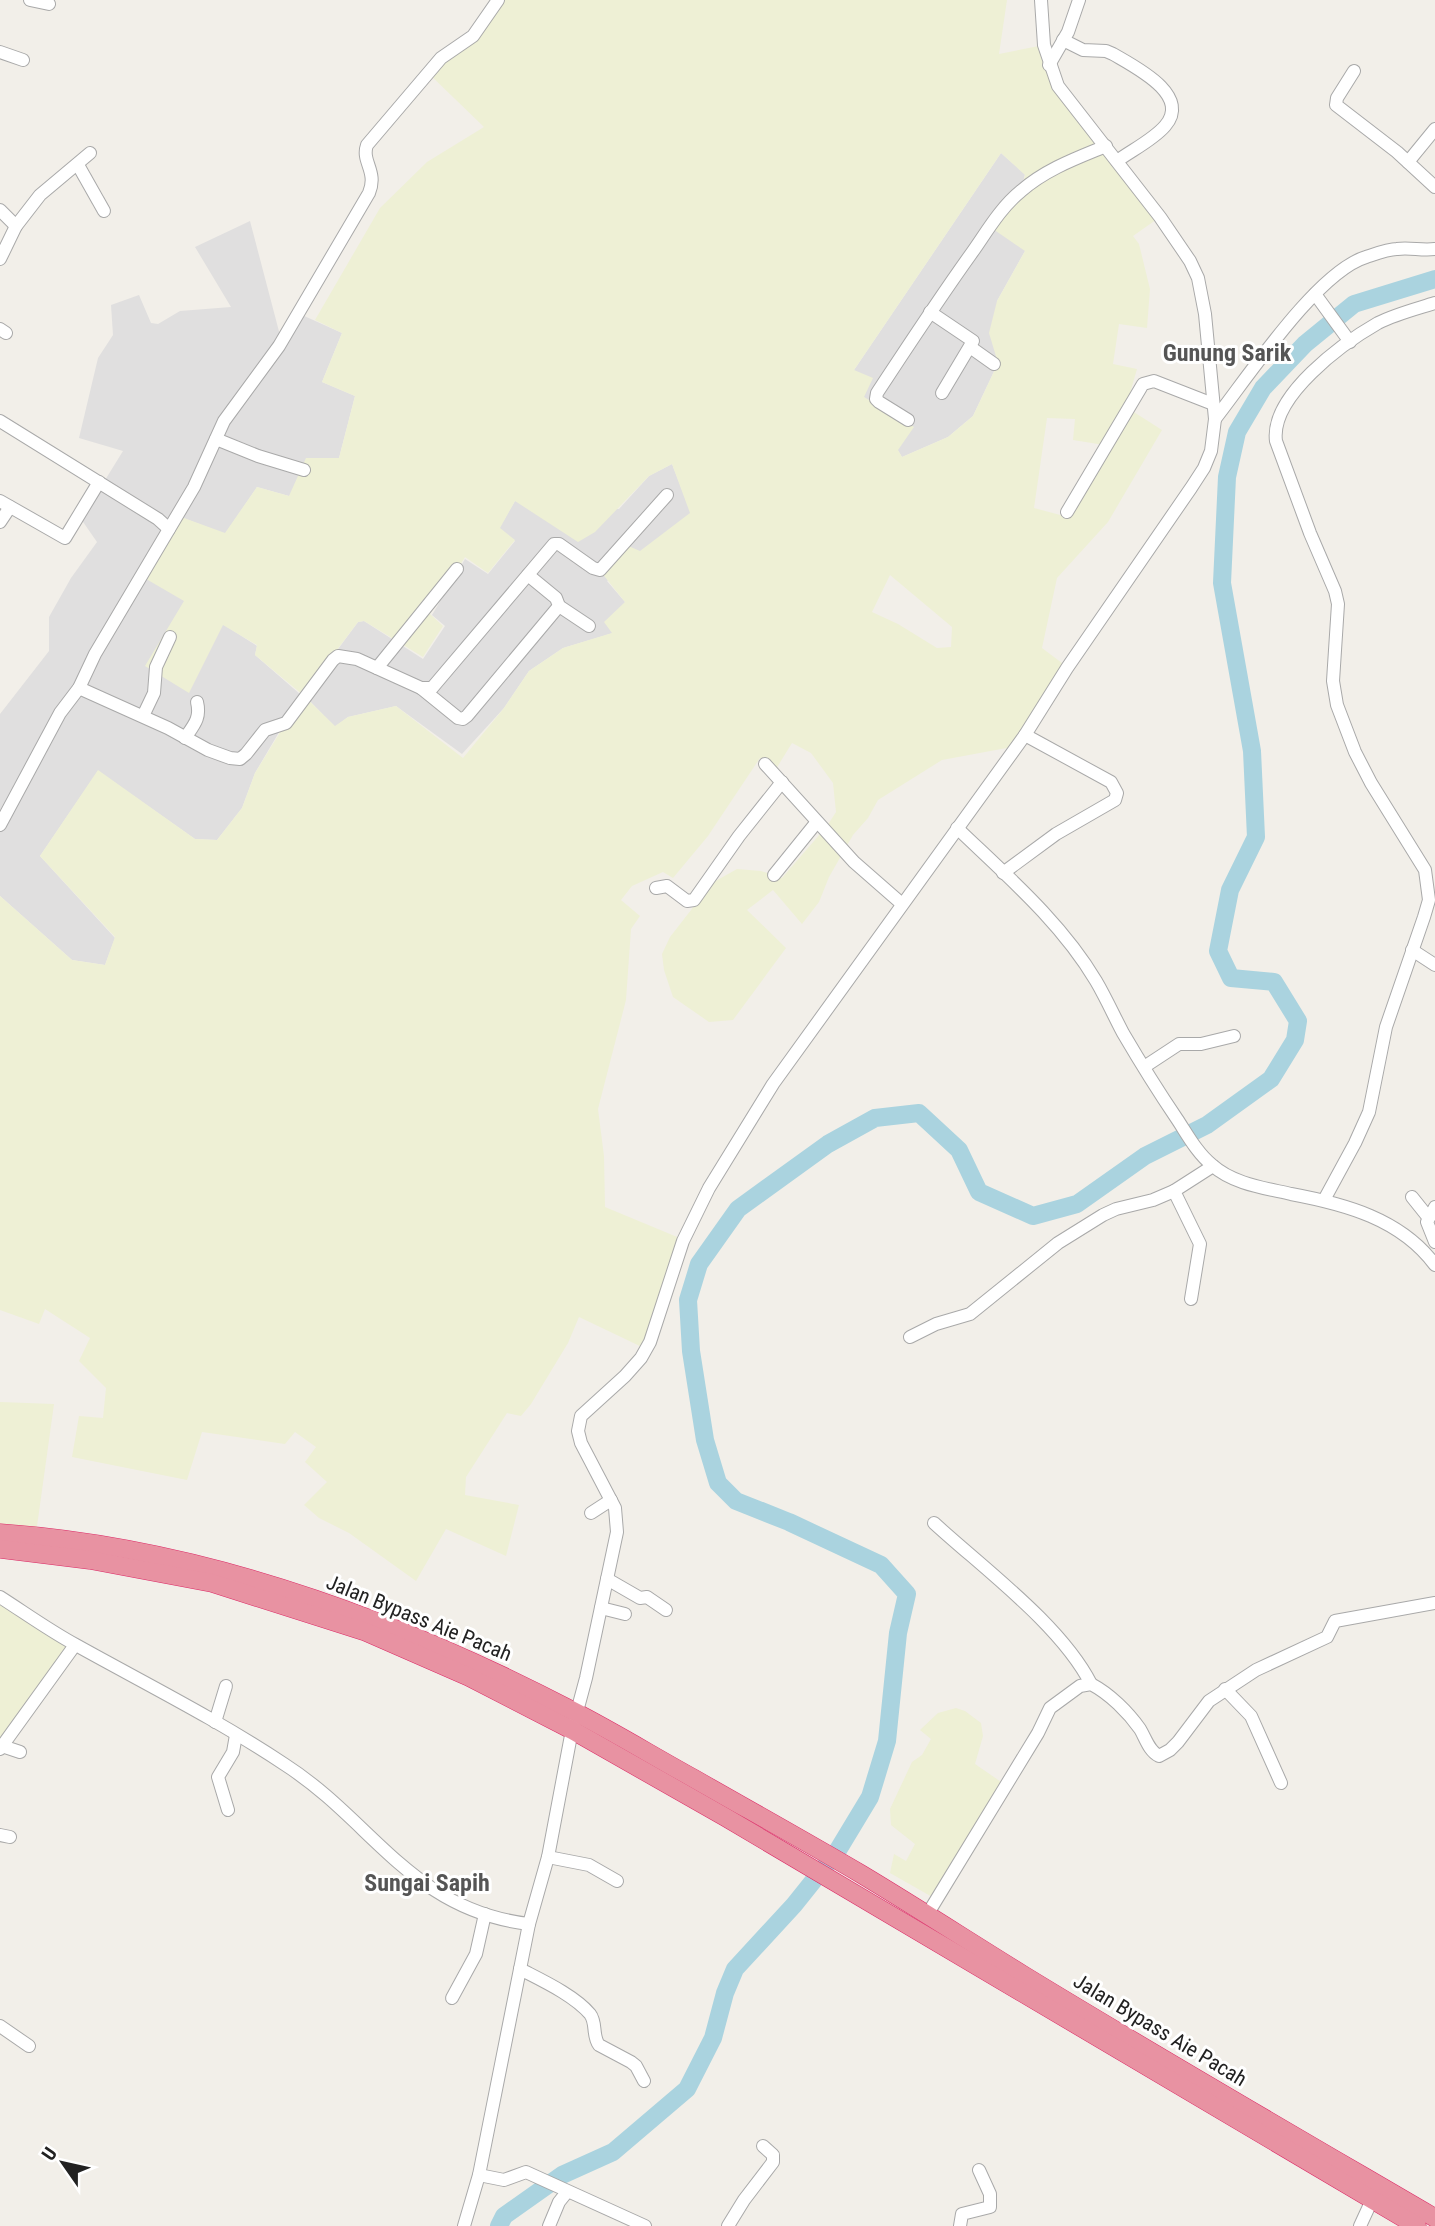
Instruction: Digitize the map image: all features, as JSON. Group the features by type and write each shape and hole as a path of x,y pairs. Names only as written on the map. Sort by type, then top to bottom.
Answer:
{"highway":[{"name":"Jalan Bypass Aie Pacah","path":"0,1533 55,1538 208,1566 345,1610 472,1662 574,1721 781,1851 1417,2226"},
{"name":"Jalan Bypass Aie Pacah","path":"0,1549 68,1556 182,1576 261,1597 379,1638 574,1721 790,1833 1251,2112 1435,2217"}],"street":[{"path":"30,0 49,4"},
{"path":"0,825 60,713 79,688 95,654 194,487 224,421 265,366 299,313 369,193 374,176 365,150 368,145 441,58 473,36 498,0"},
{"path":"464,2226 479,2175 528,1924 548,1857 574,1721 617,1532 615,1508 581,1443 578,1431 581,1416 641,1358 654,1331 682,1241 709,1188 780,1074 1025,735 1074,657 1204,468 1214,435 1215,419 1205,314 1195,270 1160,217 1107,146 1065,97 1049,65 1044,46 1041,0"},
{"path":"1049,65 1063,40 1079,0"},
{"path":"1063,40 1083,50 1113,54 1164,89 1172,101 1172,113 1165,126 1117,161"},
{"path":"0,52 23,60"},
{"path":"1354,71 1337,98 1336,105 1435,187"},
{"path":"1408,162 1435,129"},
{"path":"908,420 879,402 876,395 930,312 1011,200 1053,169 1107,146"},
{"path":"0,259 16,226 40,195 90,153"},
{"path":"78,165 104,211"},
{"path":"0,210 16,226"},
{"path":"1215,419 1266,351 1315,294 1350,263 1397,248 1424,251 1435,249"},
{"path":"1315,294 1347,338"},
{"path":"1324,1200 1369,1112 1386,1027 1429,900 1429,884 1425,870 1371,783 1345,729 1333,681 1338,604 1275,434 1278,417 1297,388 1347,338 1435,303"},
{"path":"930,312 973,342 942,393"},
{"path":"970,347 994,365"},
{"path":"1067,512 1143,384 1154,381 1213,404"},
{"path":"0,421 158,519 169,529"},
{"path":"216,439 304,470"},
{"path":"0,522 5,504 65,538 99,482"},
{"path":"421,688 432,688 554,544 559,544 593,568 600,569 667,495"},
{"path":"377,668 457,569"},
{"path":"528,575 555,598 559,606 589,625"},
{"path":"79,688 208,750 240,759 265,730 286,723 338,656 347,656 421,688 458,718 465,718 559,606"},
{"path":"142,716 154,694 156,667 170,636"},
{"path":"186,738 198,720 200,712 197,702"},
{"path":"1003,873 1056,834 1115,800 1117,793 1111,782 1025,735"},
{"path":"765,764 854,862 902,904"},
{"path":"656,888 667,886 687,901 694,900 739,836 782,782"},
{"path":"774,875 817,823"},
{"path":"957,828 1066,937 1095,980 1164,1099 1197,1148 1213,1166 1252,1185 1324,1200 1392,1226 1432,1246"},
{"path":"1412,950 1435,965"},
{"path":"1144,1067 1180,1044 1201,1044 1234,1037"},
{"path":"910,1337 936,1324 970,1314 1058,1243 1102,1216 1174,1191 1213,1166"},
{"path":"1174,1191 1200,1244 1191,1299"},
{"path":"1412,1197 1432,1212 1428,1227 1435,1265"},
{"path":"591,1513 611,1500"},
{"path":"934,1523 1054,1633 1073,1653 1091,1684 1128,1714 1154,1753 1159,1756 1170,1750 1202,1709 1225,1689 1292,1652 1323,1639 1329,1634 1335,1621 1435,1603"},
{"path":"607,1579 640,1598 647,1597 666,1610"},
{"path":"0,1597 75,1644 215,1722 307,1779 429,1889 455,1903 485,1914 528,1924"},
{"path":"601,1608 625,1614"},
{"path":"20,1752 2,1743 75,1644"},
{"path":"926,1914 1038,1733 1046,1713 1080,1686 1091,1684"},
{"path":"215,1722 226,1686"},
{"path":"1225,1689 1251,1716 1281,1783"},
{"path":"228,1810 218,1777 233,1752 236,1735"},
{"path":"548,1857 589,1865 617,1881"},
{"path":"452,1998 476,1954 485,1914"},
{"path":"520,1969 559,1990 590,2014 599,2045 636,2066 643,2081"},
{"path":"1,2028 29,2046"},
{"path":"728,2226 773,2162 773,2155 763,2146"},
{"path":"960,2226 962,2214 990,2207 990,2194 979,2170"},
{"path":"479,2175 504,2180 522,2172 534,2175 645,2226"},
{"path":"549,2226 564,2191"},
{"path":"1360,2226 1372,2200"}],"shaded area":[{"path":"1001,153 1025,174 1021,191 1025,251 997,301 998,363 973,416 948,437 902,457 864,397 854,370"},
{"path":"250,221 281,339 302,315 342,333 322,382 355,396 339,458 289,496 257,487 225,534 173,514 185,600 257,646 255,655 301,695 255,773 242,808 217,840 195,839 98,771 40,856 115,938 105,965 72,960 0,896 0,714 49,651 49,617 71,578 97,542 81,519 123,451 79,438 98,358 113,335 111,305 139,295 151,323 158,324 180,311 231,307 195,247"},
{"path":"672,464 691,513 607,581 625,602 613,633 563,648 529,671 504,708 462,754 396,706 348,717 335,727 304,695 358,622 364,621 423,659 445,626 432,615 465,559 488,574 515,541 499,528 515,501 619,509 649,476"}],"green space":[{"path":"496,0 1007,0 999,54 1044,45 1065,97 1160,217 1133,236 1139,244 1150,289 1147,328 1119,324 1113,364 1137,369 1126,407 1162,430 1108,522 1057,578 1042,648 1066,666 1012,747 942,760 878,800 868,818 853,835 829,877 819,902 802,924 773,890 747,910 786,948 733,1020 709,1022 673,997 662,954 670,937 712,883 737,869 761,871 782,878 827,826 836,812 833,783 811,753 792,743 776,769 760,758 708,836 673,878 663,872 632,886 621,900 640,916 631,929 626,1000 598,1109 604,1156 605,1207 682,1239 644,1348 579,1317 568,1343 531,1404 521,1416 507,1413 466,1477 465,1495 519,1505 506,1556 446,1529 416,1581 349,1533 319,1518 304,1505 327,1482 305,1462 316,1447 295,1432 285,1444 202,1432 187,1480 72,1457 79,1416 103,1418 106,1388 79,1361 90,1338 45,1309 39,1324 0,1310 0,896 72,960 105,965 115,937 40,856 98,770 195,839 217,840 242,808 255,773 303,695 255,655 257,645 223,625 189,693 145,666 184,601 141,576 173,514 225,533 257,487 289,496 306,458 339,458 355,396 322,382 342,333 315,320 380,208 427,162 484,127 425,70 469,39","holes":["1001,153 1025,175 1021,191 993,229 1025,251 997,301 989,333 998,363 973,416 948,437 902,457 898,450 914,427 864,397 873,378 854,370","1047,418 1075,419 1073,440 1104,445 1064,516 1034,508","672,464 690,513 640,551 626,545 601,572 625,602 604,622 612,633 563,648 529,671 504,708 463,758 396,706 348,717 335,726 303,695 358,622 364,621 423,657 443,626 430,614 465,557 488,573 515,540 500,528 515,501 578,542 595,532 649,476","890,575 952,627 951,647 937,648 872,612"]},
{"path":"0,1402 54,1404 33,1555 0,1553"},
{"path":"0,1597 75,1645 0,1749"},
{"path":"956,1708 981,1723 983,1736 975,1764 1007,1786 934,1898 890,1873 894,1854 906,1861 915,1844 891,1825 890,1809 912,1762 922,1755 931,1739 920,1730 938,1713"}],"waterway":[{"path":"499,2226 504,2216 562,2175 613,2152 687,2089 713,2038 725,1993 735,1969 794,1905 838,1850 870,1797 887,1741 898,1633 907,1594 881,1565 789,1522 736,1501 718,1483 705,1440 691,1351 688,1300 699,1264 738,1209 828,1144 875,1118 919,1113 959,1150 979,1192 1033,1216 1077,1204 1145,1156 1207,1125 1271,1079 1295,1040 1298,1021 1274,982 1231,978 1218,951 1230,890 1256,837 1252,751 1222,583 1227,477 1237,432 1263,388 1305,344 1354,304 1435,279"}],"district":[{"name":"Gunung Sarik","path":"1227,353"},
{"name":"Sungai Sapih","path":"427,1883"}]}
